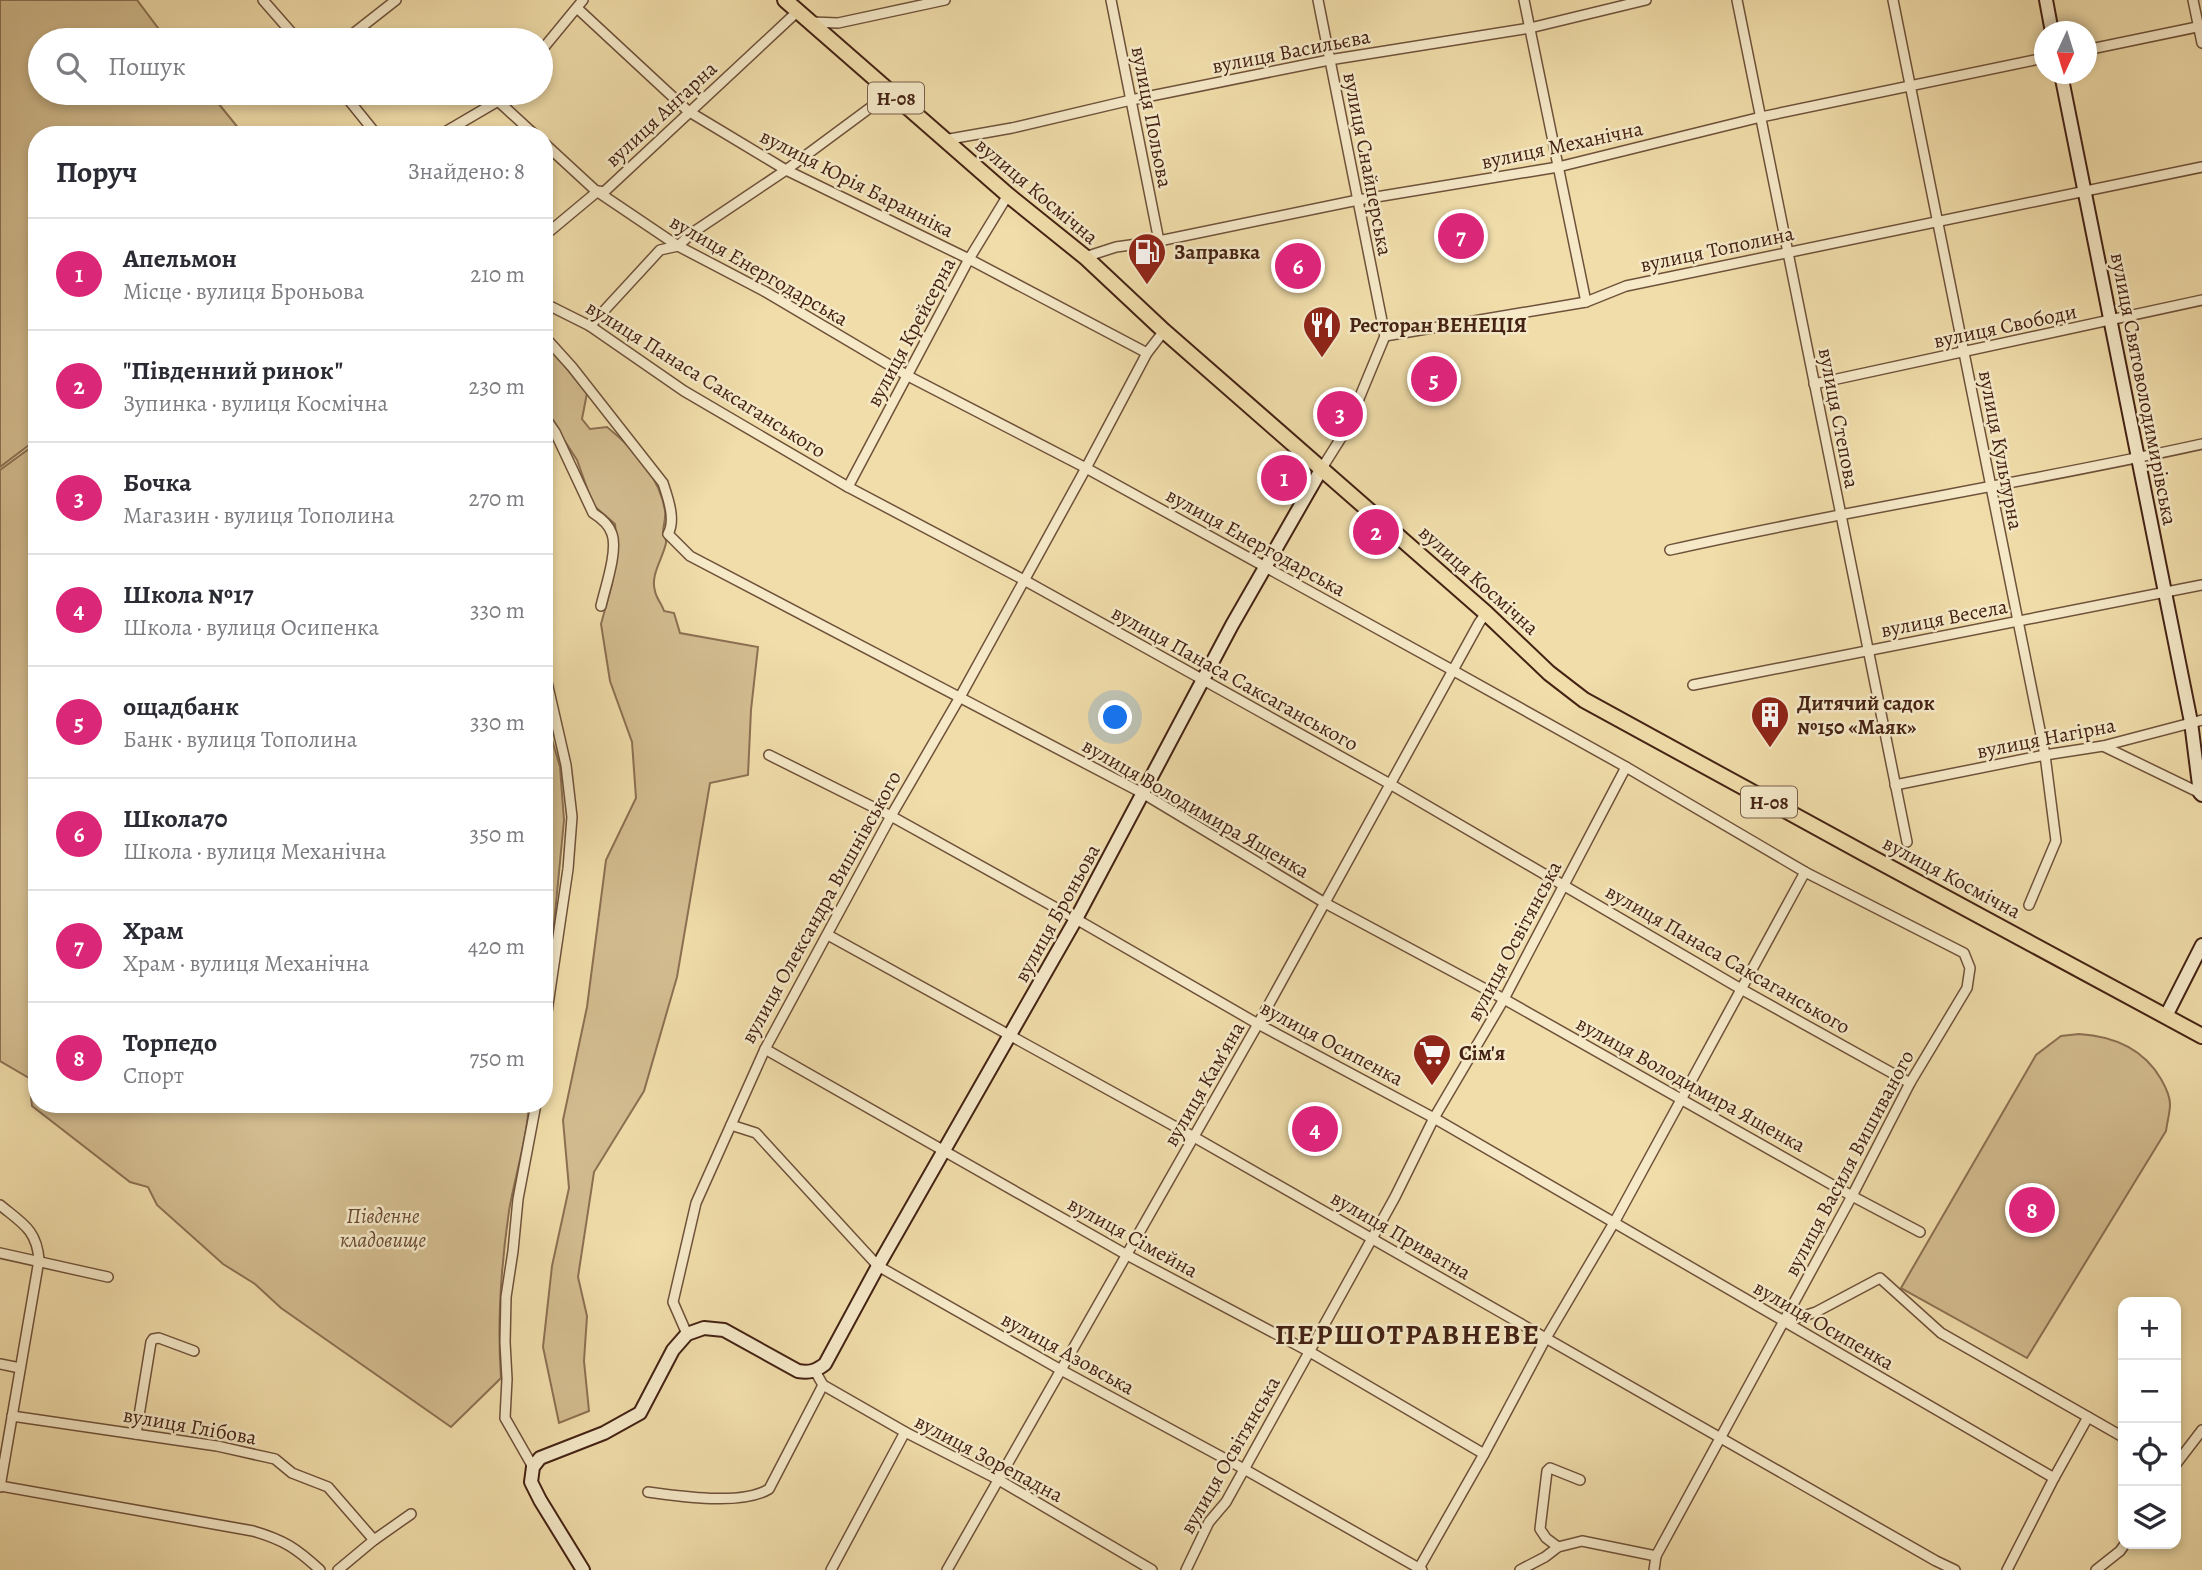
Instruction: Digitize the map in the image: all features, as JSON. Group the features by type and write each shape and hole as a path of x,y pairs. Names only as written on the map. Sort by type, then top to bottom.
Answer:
{"main road":[{"name":"вулиця Космічна","path":"785,0 1008,195 1085,257 1164,331 1486,613 1549,673 1584,699 2202,1036"}],"street":[{"path":"263,0 288,28"},
{"path":"360,28 396,0"},
{"path":"803,17 838,23 945,0"},
{"name":"вулиця Польова","path":"1111,0 1159,242"},
{"name":"вулиця Снайперська","path":"1318,0 1385,336"},
{"path":"1524,0 1586,302"},
{"name":"вулиця Васильєва","path":"944,140 1329,60 1530,28 1646,0"},
{"name":"вулиця Степова","path":"1737,0 1907,842"},
{"name":"вулиця Культурна","path":"1893,0 2045,755 2056,841 2029,905"},
{"path":"2046,0 2050,21"},
{"path":"2193,0 2202,43"},
{"path":"553,37 580,4"},
{"name":"вулиця Юрія Баранніка","path":"580,4 688,111 786,170 969,259 1147,353"},
{"name":"вулиця Ангарна","path":"553,228 598,191 604,192 688,111 803,17"},
{"path":"2097,48 2200,26"},
{"name":"вулиця Механічна","path":"1085,257 1116,247 1159,242 1358,200 1558,167 1760,117 2034,60"},
{"name":"вулиця Святоволодимирівська","path":"2063,84 2165,593 2197,721 2201,794"},
{"path":"590,326 660,250 678,246 718,214 786,170 890,93"},
{"path":"352,105 370,126"},
{"path":"455,126 491,105"},
{"path":"502,105 525,126"},
{"name":"вулиця Енергодарська","path":"553,151 598,191 678,246 764,291 908,376 1086,468 1454,671 1626,767 1805,872 1964,953"},
{"name":"вулиця Тополина","path":"1385,336 1586,302 1626,286 2202,167"},
{"name":"вулиця Крейсерна","path":"848,487 969,259 1008,195"},
{"name":"вулиця Свободи","path":"1814,384 2202,300"},
{"name":"вулиця Панаса Саксаганського","path":"553,308 590,326 684,391 848,487 1024,580 1390,784 1741,989 1910,1083"},
{"name":"вулиця Олександра Вишнівського","path":"687,1334 673,1302 696,1203 765,1049 1147,353 1164,331"},
{"path":"1322,468 1346,430 1385,336"},
{"name":"вулиця Володимира Ященка","path":"553,346 663,483 672,526 668,534 690,556 1144,794 1325,903 1504,999 1920,1232"},
{"path":"553,429 593,513 605,522 612,534 613,550 601,606"},
{"path":"1670,550 1840,513 2202,444"},
{"name":"вулиця Броньова","path":"816,1371 825,1364 878,1266 1011,1036 1144,794 1264,566 1322,468"},
{"name":"вулиця Весела","path":"1693,685 2202,585"},
{"name":"вулиця Кам’яна","path":"947,1570 1258,1024 1486,613"},
{"path":"553,708 566,765 572,817 568,869 553,971"},
{"name":"вулиця Нагірна","path":"1895,785 2103,746 2197,721"},
{"path":"2103,746 2201,794"},
{"name":"вулиця Осипенка","path":"769,755 891,816 1258,1024 1434,1118 2054,1478"},
{"name":"вулиця Освітянська","path":"1186,1570 1209,1522 1226,1502 1395,1197 1434,1118 1504,999 1626,767"},
{"path":"1419,1570 1546,1338 1615,1221 1805,872"},
{"name":"вулиця Приватна","path":"828,935 1194,1137 1955,1570"},
{"path":"2165,1016 2202,945"},
{"name":"вулиця Василя Вишиваного","path":"1656,1556 1852,1196 1910,1083 1967,988 1970,968 1964,953"},
{"name":"вулиця Сімейна","path":"765,1049 1127,1255 1310,1352 1484,1454"},
{"path":"533,1467 505,1418 505,1342 506,1297 518,1199 534,1113"},
{"name":"вулиця Азовська","path":"730,1125 756,1133 878,1266 1061,1370 1244,1469 1419,1570"},
{"path":"0,1205 30,1229 38,1244 39,1260 0,1486 253,1531 297,1549 320,1570"},
{"path":"0,1253 108,1278"},
{"path":"1784,1322 1816,1312 1880,1278 1941,1333 2118,1434"},
{"path":"583,1570 531,1482 533,1467 540,1458 604,1433 639,1413 673,1350 687,1334 704,1328 724,1331 798,1371 816,1371 823,1385 769,1489 759,1496 704,1499 648,1492"},
{"path":"136,1434 153,1339 159,1338 194,1351"},
{"path":"0,1364 20,1368"},
{"name":"вулиця Зорепадна","path":"823,1385 905,1433 999,1480 1153,1570"},
{"name":"вулиця Глібова","path":"12,1416 217,1446 275,1459 292,1473 328,1487 374,1540"},
{"path":"2007,1570 2088,1417"},
{"path":"2181,1457 2202,1430"},
{"path":"831,1570 905,1433"},
{"path":"1558,1547 1546,1538 1540,1529 1546,1471 1555,1468 1580,1480"},
{"path":"338,1570 411,1514"},
{"path":"1520,1570 1558,1547 1582,1541 1656,1556 1654,1570"},
{"path":"2096,1570 2122,1549"}],"green space":[{"path":"0,0 137,0 158,28 28,28 28,105 220,105 237,126 28,126 28,446 0,467"},
{"path":"553,352 587,393 582,419 590,429 607,427 617,435 644,464 657,486 665,511 663,533 666,542 655,573 654,585 664,611 674,613 680,633 758,647 748,775 710,783 677,977 644,1091 594,1172 578,1277 587,1316 584,1361 589,1411 559,1423 543,1347 552,1266 569,1188 563,1120 587,1007 606,860 636,798 632,742 610,681 601,624 612,584 617,544 615,524 593,505 577,460 553,423"},
{"name":"Південне кладовище","path":"28,450 28,1077 0,1061 0,470"},
{"path":"553,743 560,767 564,820 553,930"},
{"path":"2079,1034 2115,1041 2145,1059 2166,1088 2170,1101 2169,1114 2166,1131 2027,1358 1901,1288 2036,1055 2061,1036"},
{"name":"Південне кладовище","path":"41,1113 528,1113 504,1252 500,1294 501,1378 451,1427 281,1308 255,1284 223,1264 157,1205 148,1187 130,1182"}],"place":[{"name":"Храм","path":"1461,236"},
{"name":"Школа70","path":"1298,266"},
{"name":"Заправка","path":"1147,286"},
{"name":"Ресторан ВЕНЕЦІЯ","path":"1322,359"},
{"name":"ощадбанк","path":"1434,379"},
{"name":"Бочка","path":"1340,414"},
{"name":"Апельмон","path":"1284,478"},
{"name":"\"Південний ринок\"","path":"1376,532"},
{"name":"Дитячий садок №150 «Маяк»","path":"1770,749"},
{"name":"Сім'я","path":"1432,1087"},
{"name":"Школа №17","path":"1315,1129"},
{"name":"Торпедо","path":"2032,1210"}],"district":[{"name":"ПЕРШОТРАВНЕВЕ","path":"1408,1334"}]}
